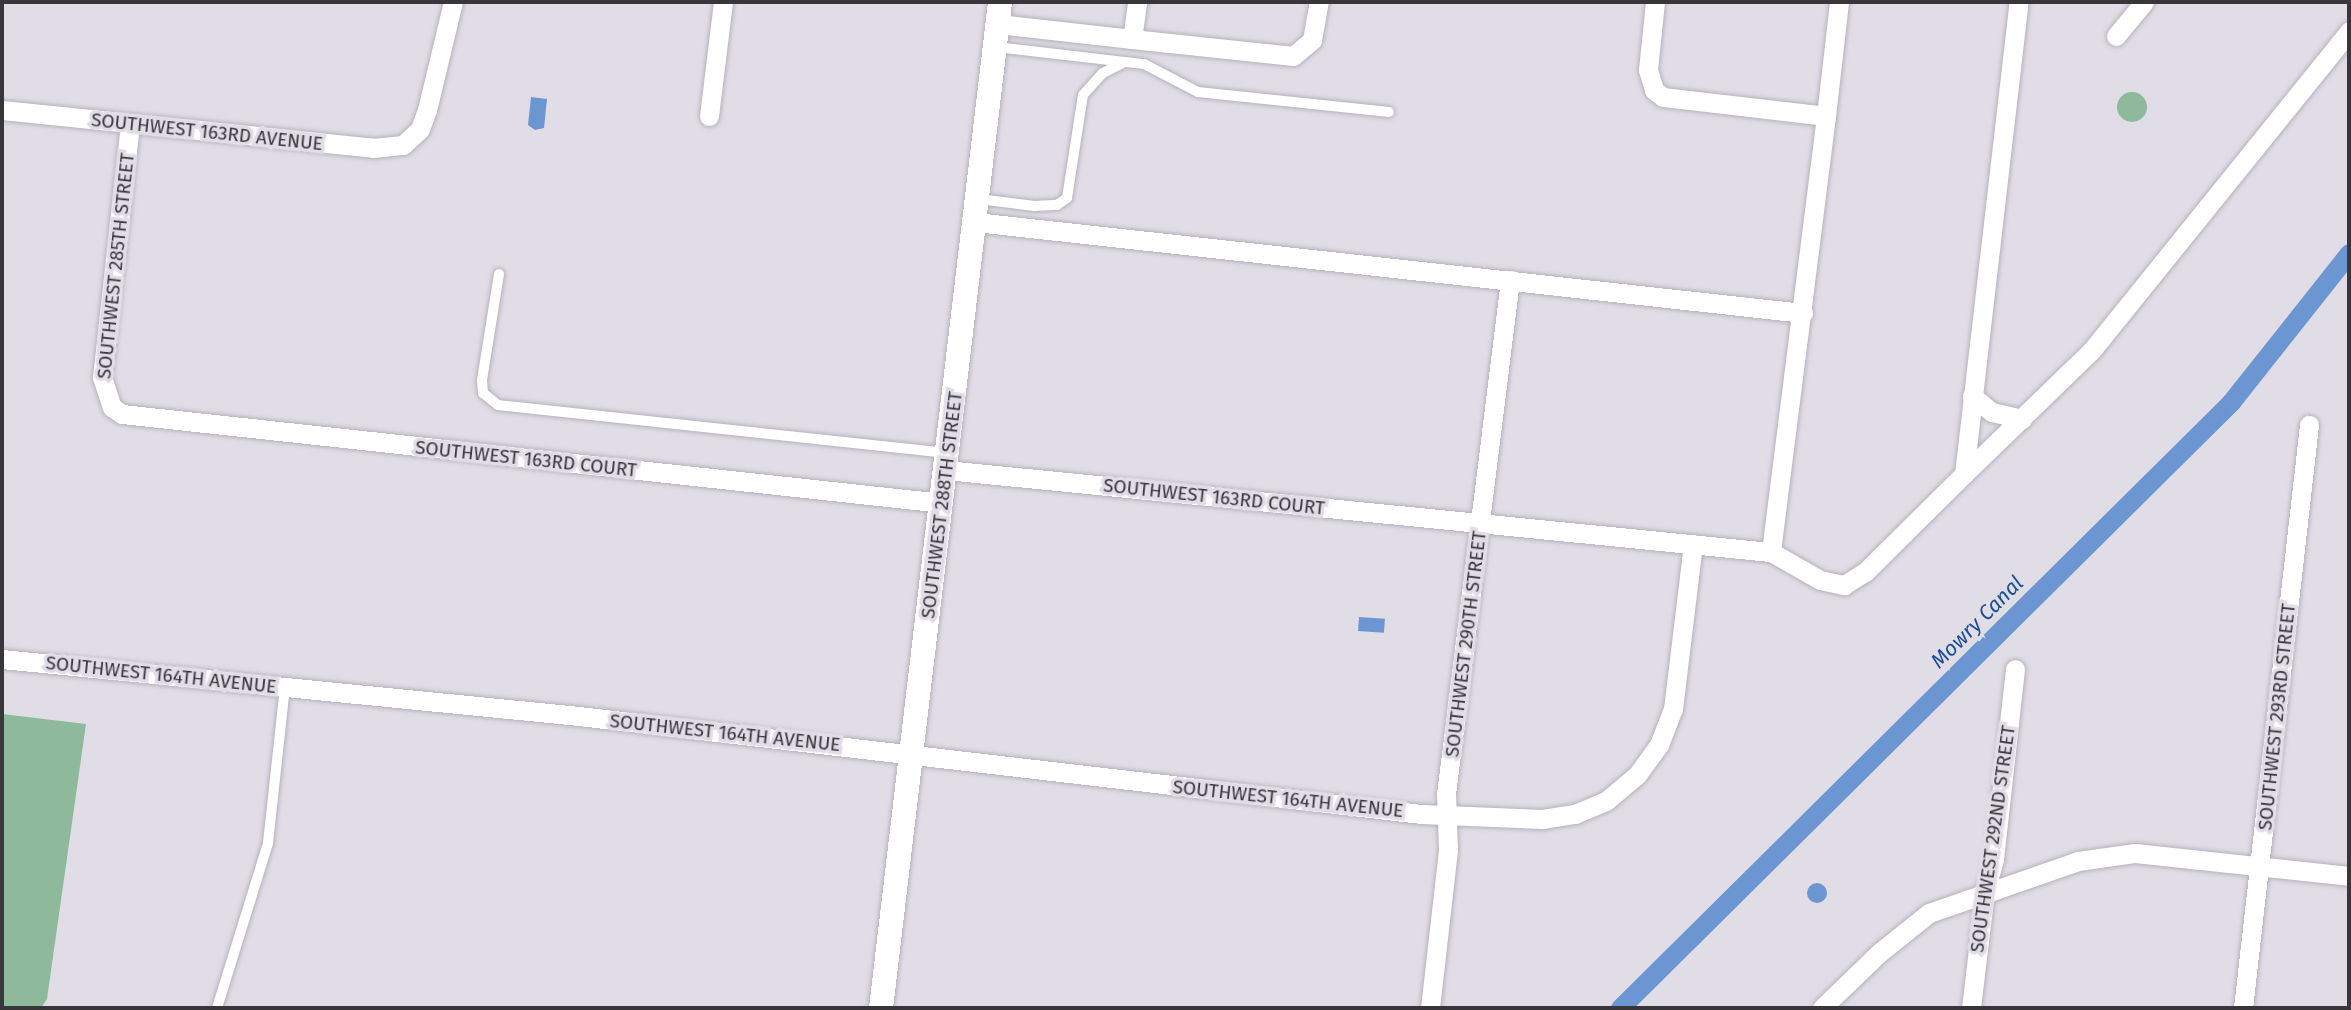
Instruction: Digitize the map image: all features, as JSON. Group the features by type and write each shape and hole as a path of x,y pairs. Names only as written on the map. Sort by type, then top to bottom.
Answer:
{"street":[{"name":"SOUTHWEST 163RD AVENUE","path":"2,110 373,148 411,141 427,110 453,2"},
{"path":"709,116 723,2"},
{"path":"1132,40 1137,2"},
{"path":"997,24 1293,56 1312,40 1319,2"},
{"path":"1655,2 1648,70 1654,90 1663,97 1826,116"},
{"path":"1839,2 1803,313 1771,552 1820,580 1844,585 1856,580 2092,351 2349,31"},
{"path":"1964,474 2018,2"},
{"path":"2116,36 2144,2"},
{"name":"SOUTHWEST 288TH STREET","path":"881,1008 997,24"},
{"name":"SOUTHWEST 285TH STREET","path":"111,407 102,377 131,124"},
{"path":"976,211 1510,280 1803,313"},
{"name":"SOUTHWEST 290TH STREET","path":"1430,1008 1448,850 1447,813 1510,280"},
{"path":"1972,396 1992,412 2021,418"},
{"name":"SOUTHWEST 163RD COURT","path":"111,407 146,420 942,503"},
{"name":"SOUTHWEST 293RD STREET","path":"2244,1008 2309,425"},
{"name":"SOUTHWEST 163RD COURT","path":"947,462 1481,524 1771,552"},
{"name":"SOUTHWEST 164TH AVENUE","path":"2,659 285,687 1447,813 1531,819 1564,817 1597,806 1637,775 1659,745 1673,709 1693,544"},
{"name":"SOUTHWEST 292ND STREET","path":"1970,1008 1984,891 1994,859 2015,669"},
{"path":"1822,1008 1916,922 1984,891 2067,864 2118,854 2349,876"}],"lane":[{"path":"997,24 1124,63 1144,64 1198,92 1389,112"},
{"path":"976,211 1057,205 1067,198 1083,95 1103,73 1124,63"},
{"path":"499,274 482,380 483,393 498,405 947,462"},
{"path":"217,1008 268,843 285,687"}],"green space":[{"path":"2132,92 2143,96 2147,107 2143,118 2132,122 2121,118 2117,107 2121,96"},
{"path":"2,714 86,724 47,999 41,1008 2,1007"}],"water":[{"path":"531,97 547,99 544,128 535,130 528,125"},
{"path":"1359,617 1385,619 1384,633 1358,631"},
{"path":"1817,883 1824,886 1827,893 1824,900 1817,903 1810,900 1807,893 1810,886"}],"waterway":[{"name":"Mowry Canal","path":"1620,1008 2231,402 2349,253"}]}
